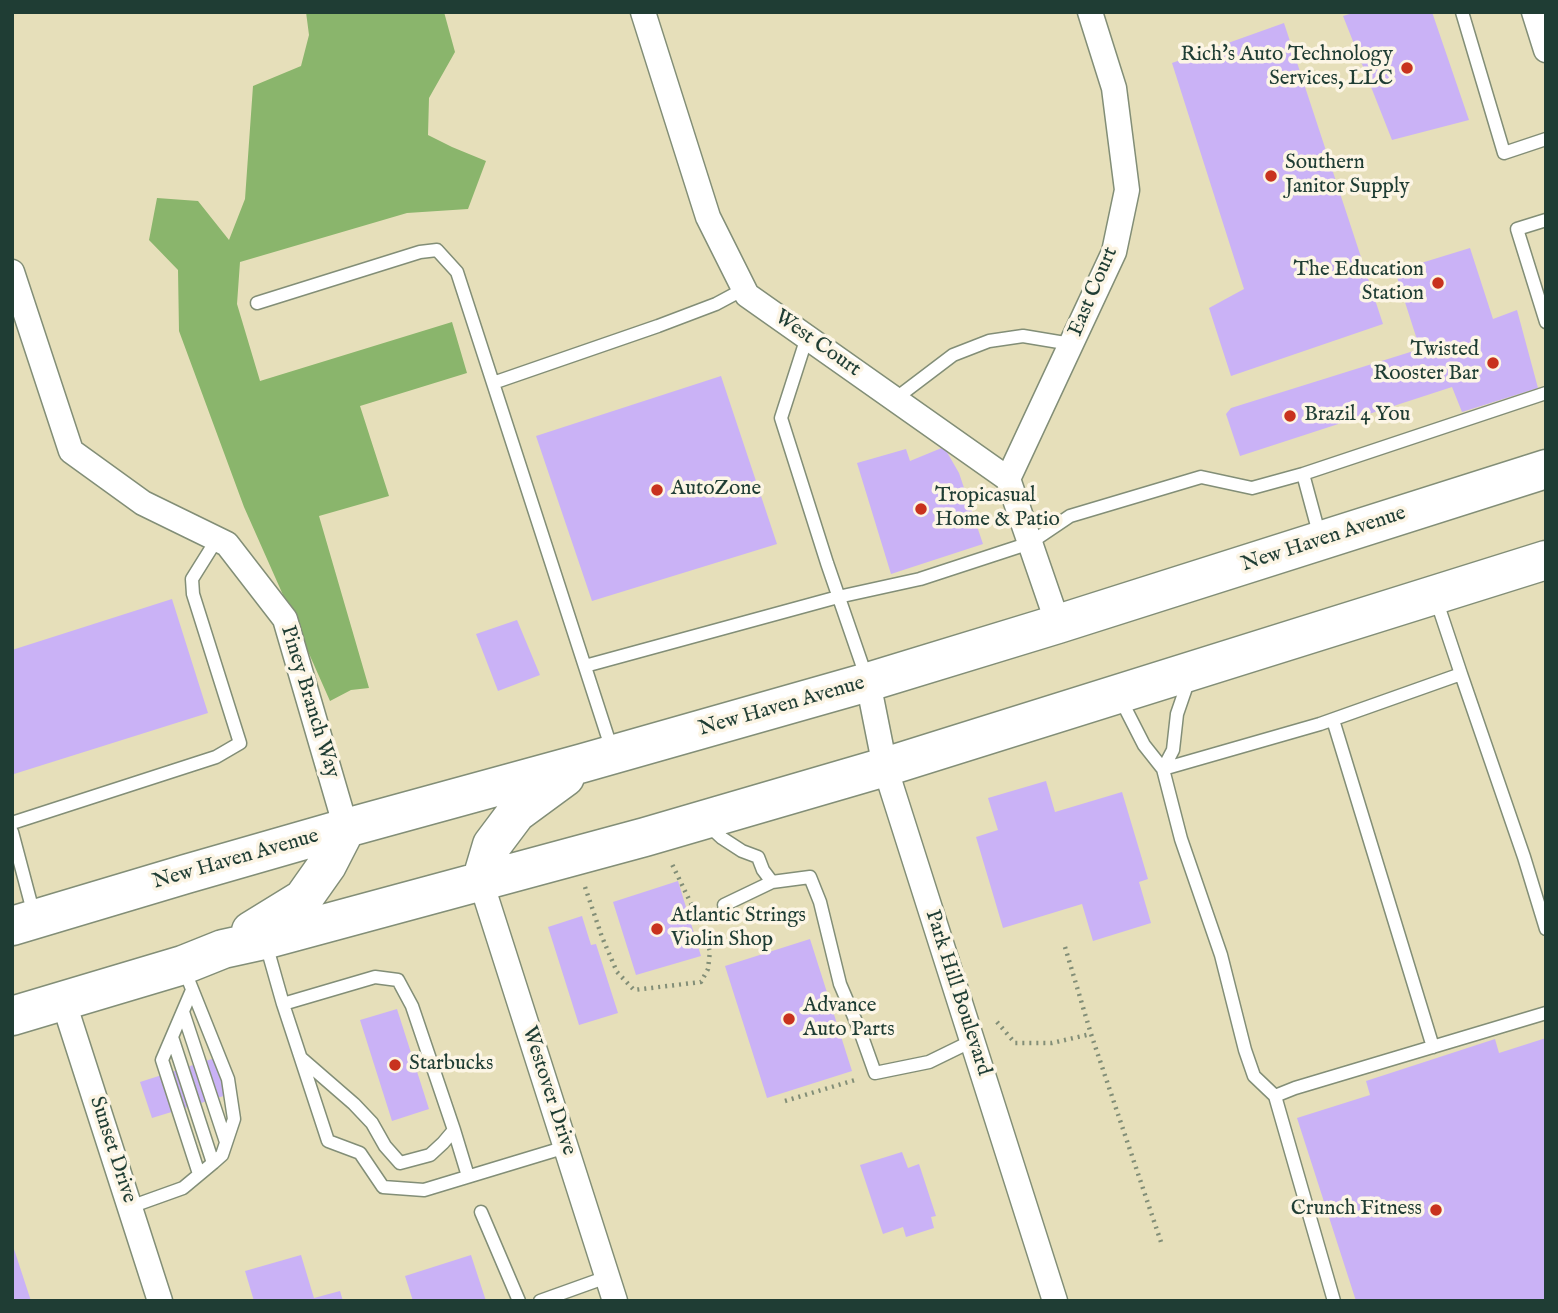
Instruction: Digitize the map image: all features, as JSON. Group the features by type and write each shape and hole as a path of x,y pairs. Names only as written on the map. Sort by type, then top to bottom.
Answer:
{"main road":[{"name":"New Haven Avenue","path":"24,923 346,828 868,682 1546,469"},
{"path":"223,949 704,821 886,767 1546,560"},
{"path":"481,882 492,845 516,813 598,759"},
{"path":"12,1016 63,1000 187,978 223,949 303,899 327,865 346,828"}],"street":[{"name":"West Court","path":"643,12 708,217 747,295 1008,479"},
{"name":"East Court","path":"1008,479 1114,252 1127,190 1114,88 1090,12"},
{"path":"1534,12 1546,50"},
{"name":"Piney Branch Way","path":"12,271 71,451 143,503 227,544 285,619 346,828"},
{"path":"1008,479 1058,624"},
{"name":"Park Hill Boulevard","path":"868,682 886,767 1055,1301"},
{"name":"Westover Drive","path":"481,882 615,1301"},
{"name":"Sunset Drive","path":"63,1000 160,1301"}],"lane":[{"path":"1462,12 1504,153 1546,139"},
{"path":"1546,220 1517,229 1546,322"},
{"path":"257,303 420,252 437,250 457,272 585,666 598,759"},
{"path":"493,383 658,326 716,304 744,289"},
{"path":"895,399 953,355 989,341 1023,336 1071,344"},
{"path":"807,337 781,418 868,682"},
{"path":"585,666 838,597 920,579 1030,543 1070,516 1201,477 1252,488 1303,474 1546,393"},
{"path":"1303,474 1321,541"},
{"path":"12,823 216,757 240,743 193,594 192,579 217,539"},
{"path":"1435,595 1524,856 1546,929"},
{"path":"1163,769 1173,750 1177,713 1191,671"},
{"path":"1163,769 1333,720 1461,674"},
{"path":"1118,694 1144,746 1163,769 1181,839 1221,955 1245,1050 1254,1076 1275,1096 1334,1301"},
{"path":"1333,720 1433,1047"},
{"path":"704,821 722,838 758,857 762,870 772,882"},
{"path":"12,832 24,923"},
{"path":"724,905 772,882 810,877 820,902 840,984 875,1073 929,1062 972,1041"},
{"path":"264,940 328,1141 360,1153 383,1187 424,1190 566,1147"},
{"path":"283,1004 375,977 398,980 412,1006 468,1176"},
{"path":"187,978 183,1012 162,1060 200,1174"},
{"path":"130,1207 183,1188 213,1163 222,1155 234,1119 228,1079 187,978"},
{"path":"183,1012 226,1142"},
{"path":"1275,1096 1546,1013"},
{"path":"172,1037 213,1163"},
{"path":"300,1058 354,1104 372,1123 385,1146 400,1163 430,1155 454,1130"},
{"path":"481,1212 519,1301"},
{"path":"540,1301 607,1277"}],"path":[{"path":"573,856 617,972 634,989 701,982 708,969 710,951 698,918 657,834"},
{"path":"1065,947 1091,1034 1161,1242"},
{"path":"990,1014 1014,1043 1052,1043 1091,1034"},
{"path":"786,1101 875,1073"}],"green space":[{"path":"306,12 444,12 455,52 429,98 428,135 486,161 468,209 407,213 240,262 237,304 260,381 452,322 467,373 360,406 389,496 319,516 369,688 351,690 330,701 244,507 179,331 178,270 149,240 157,198 198,201 229,240 245,199 253,86 301,66 309,35"}],"building":[{"name":"Rich's Auto Technology Services, LLC","path":"1356,12 1432,12 1469,120 1392,140 1343,16"},
{"name":"Southern Janitor Supply","path":"1284,23 1383,324 1231,376 1209,308 1244,289 1172,63"},
{"path":"1470,248 1493,319 1517,310 1538,388 1462,412 1452,387 1240,456 1226,414 1231,408 1420,349 1395,271"},
{"name":"AutoZone","path":"721,376 777,544 592,601 536,436"},
{"name":"Tropicasual Home & Patio","path":"944,447 959,473 983,544 891,574 857,463 906,449 910,461"},
{"path":"172,599 208,713 14,774 12,650"},
{"path":"517,620 540,675 498,691 476,634"},
{"path":"1046,781 1055,812 1122,792 1148,879 1139,882 1151,923 1093,941 1082,904 1003,928 976,837 998,830 988,798"},
{"name":"Atlantic Strings Violin Shop","path":"678,881 701,956 636,975 613,902"},
{"path":"582,916 591,945 596,944 618,1013 579,1025 548,927"},
{"name":"Advance Auto Parts","path":"810,939 852,1071 767,1098 725,966"},
{"name":"Starbucks","path":"397,1009 429,1109 392,1121 360,1020"},
{"name":"Crunch Fitness","path":"1546,1038 1546,1301 1356,1301 1297,1118 1370,1095 1366,1081 1495,1039 1499,1053"},
{"path":"215,1058 227,1095 152,1118 140,1082"},
{"path":"902,1152 908,1168 919,1164 936,1216 931,1217 934,1228 906,1237 903,1227 883,1234 860,1165"},
{"path":"13,1246 31,1301 12,1301"},
{"path":"301,1255 314,1298 340,1291 343,1301 254,1301 245,1271"},
{"path":"471,1255 486,1301 413,1301 405,1276"}],"place":[{"name":"Rich's Auto Technology Services, LLC","path":"1407,68"},
{"name":"Southern Janitor Supply","path":"1271,176"},
{"name":"The Education Station","path":"1438,283"},
{"name":"Twisted Rooster Bar","path":"1493,363"},
{"name":"Brazil 4 You","path":"1290,416"},
{"name":"AutoZone","path":"657,490"},
{"name":"Tropicasual Home & Patio","path":"921,509"},
{"name":"Atlantic Strings Violin Shop","path":"657,929"},
{"name":"Advance Auto Parts","path":"789,1019"},
{"name":"Starbucks","path":"395,1065"},
{"name":"Crunch Fitness","path":"1436,1210"}]}
